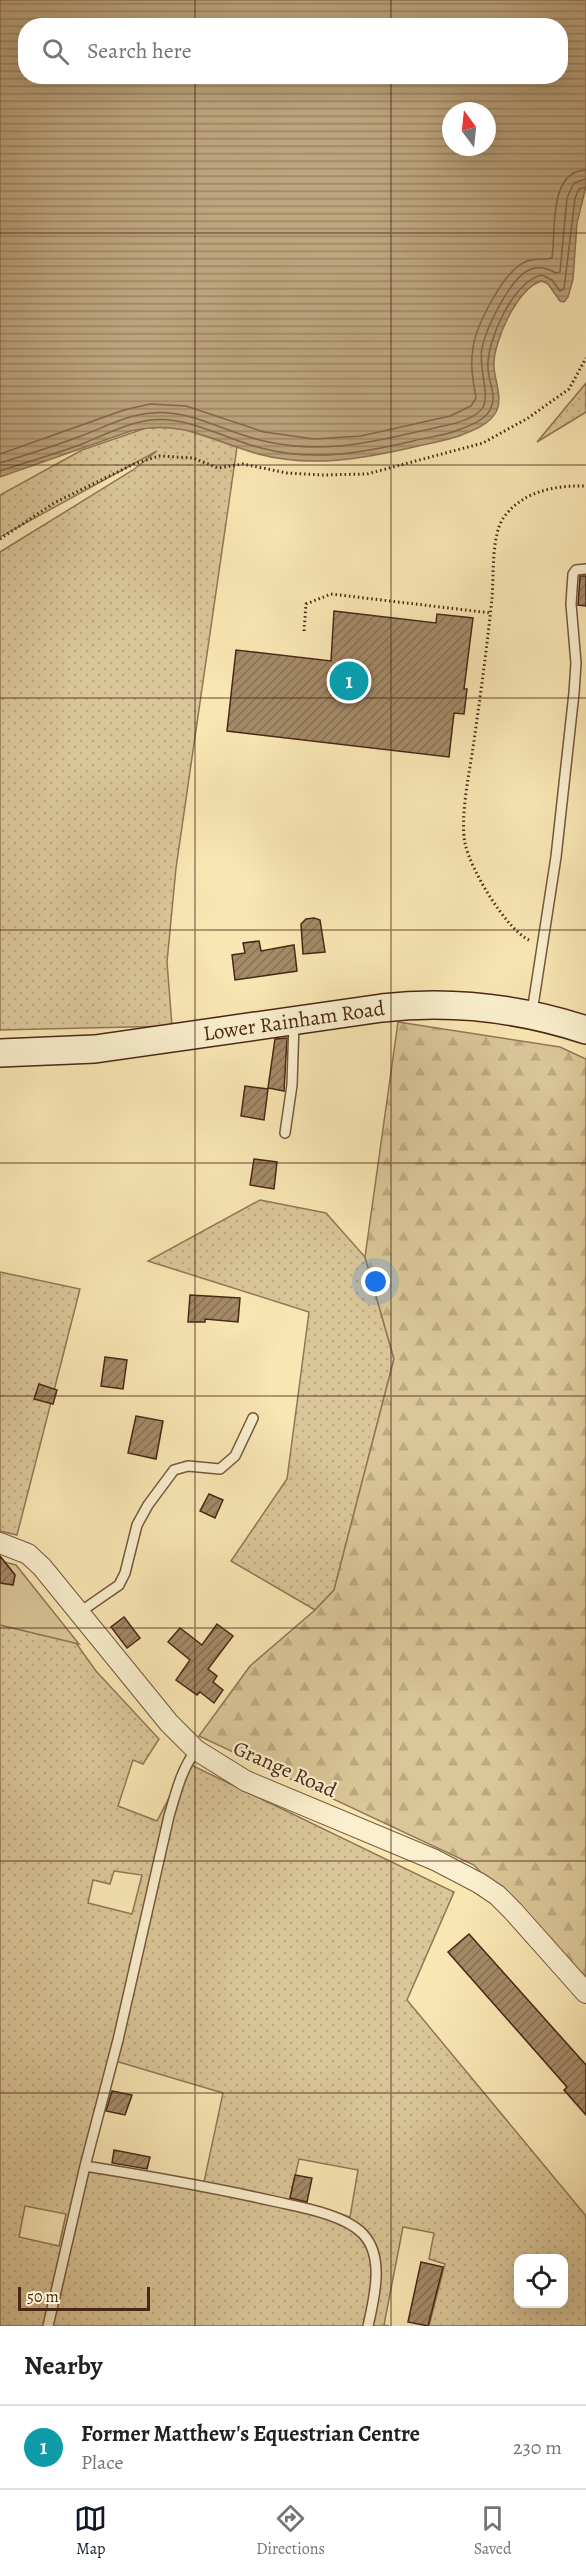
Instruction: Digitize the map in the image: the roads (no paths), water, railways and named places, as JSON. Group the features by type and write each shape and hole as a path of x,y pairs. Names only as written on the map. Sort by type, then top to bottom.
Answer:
{"main road":[{"name":"Lower Rainham Road","path":"0,1053 95,1050 382,1008 426,1005 469,1005 531,1014 586,1030"}],"street":[{"name":"Grange Road","path":"0,1543 33,1558 80,1612 169,1723 196,1750 215,1764 246,1781 435,1860 479,1883 513,1911 586,1993"}],"lane":[{"path":"531,1014 560,825 576,670 571,604 573,574 576,570 586,569"},
{"path":"285,1133 292,1085 294,1021"},
{"path":"80,1612 119,1585 125,1573 137,1525 148,1505 174,1470 188,1466 220,1469 235,1456 253,1418"},
{"path":"48,2326 173,1802 185,1768 196,1750"},
{"path":"85,2166 208,2186 308,2209 344,2222 363,2234 374,2255 377,2281 368,2326"}],"water":[{"path":"0,0 586,0 586,186 577,223 573,279 568,297 564,302 560,301 548,284 542,281 524,293 508,317 497,345 495,357 498,407 489,421 469,432 443,441 375,455 317,461 258,454 181,429 149,428 131,431 0,477"}],"place":[{"name":"Former Matthew's Equestrian Centre","path":"349,681"}]}
